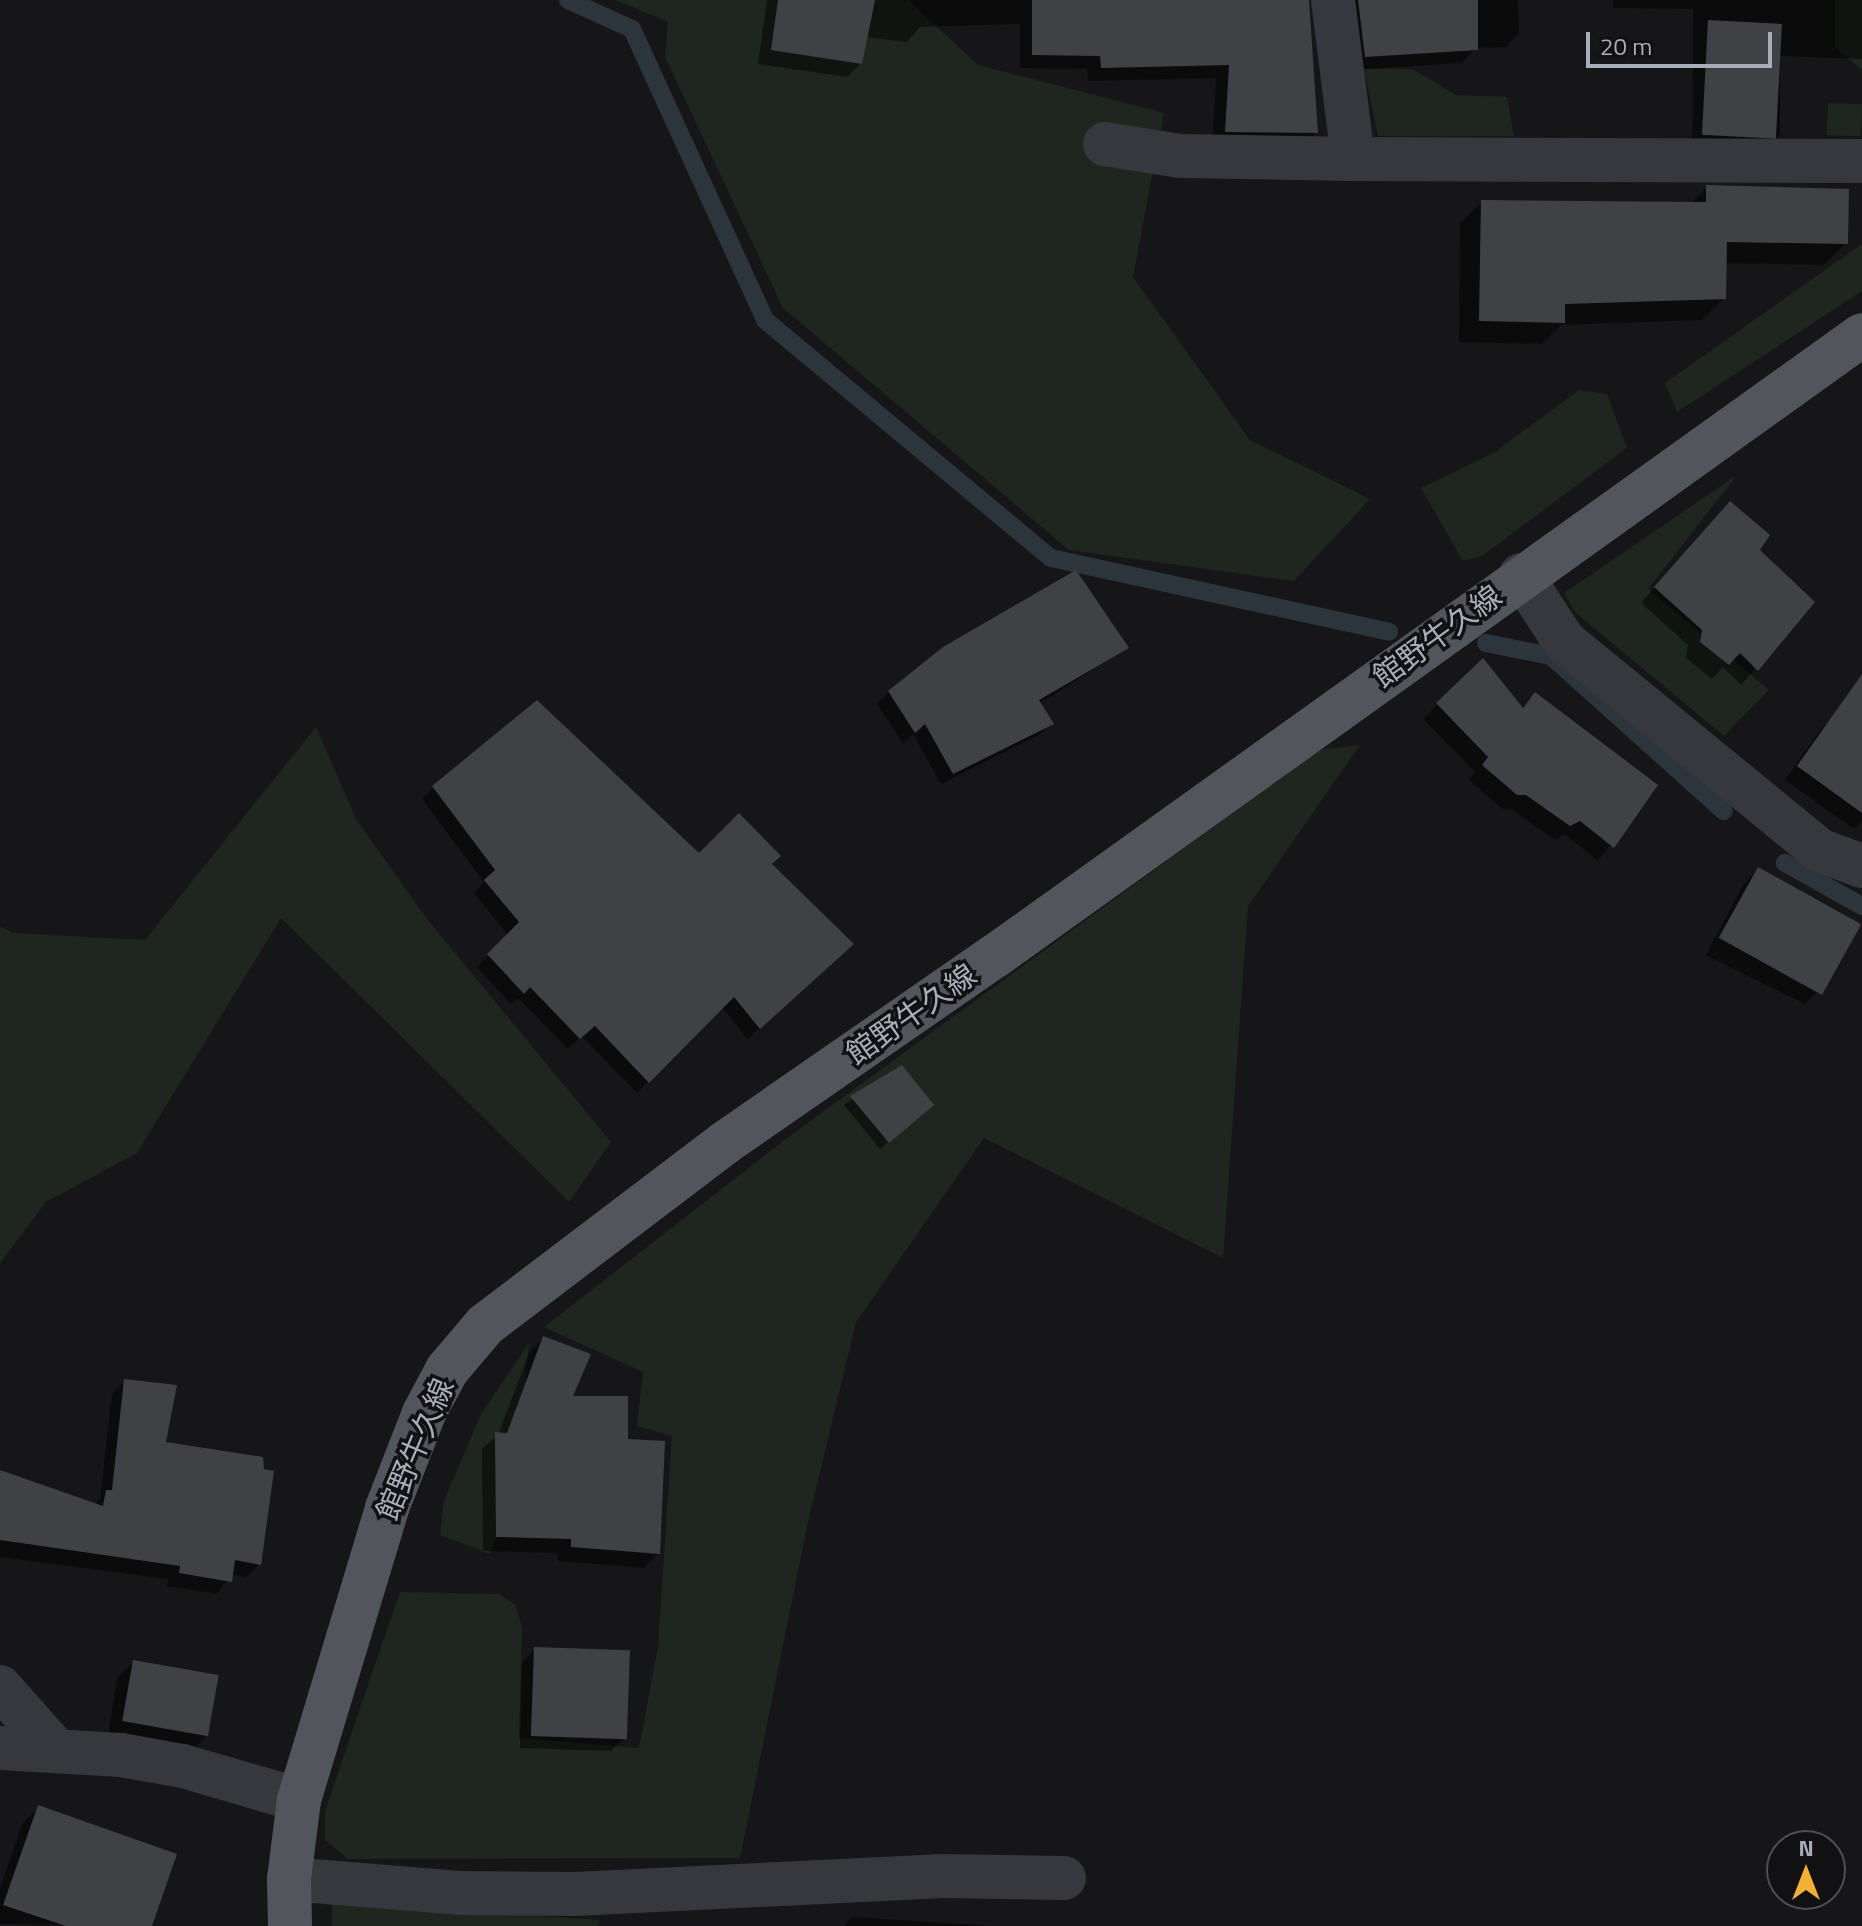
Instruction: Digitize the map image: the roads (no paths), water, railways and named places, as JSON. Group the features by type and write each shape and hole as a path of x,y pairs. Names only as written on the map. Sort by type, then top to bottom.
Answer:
{"main road":[{"name":"館野牛久線","path":"290,1926 289,1879 299,1800 387,1508 447,1370 485,1325 726,1142 995,956 1521,575 1862,335"}],"street":[{"path":"1333,0 1353,159"},
{"path":"1105,144 1180,156 1862,161"},
{"path":"1521,575 1564,641 1819,850 1862,866"},
{"path":"0,1687 55,1749"},
{"path":"0,1748 55,1749 183,1766 299,1800"},
{"path":"289,1879 458,1893 575,1894 939,1876 1064,1878"}],"waterway":[{"path":"568,0 632,29 765,320 1051,558 1389,632"},
{"path":"1486,643 1551,656 1724,811"},
{"path":"1785,863 1862,906"}]}
